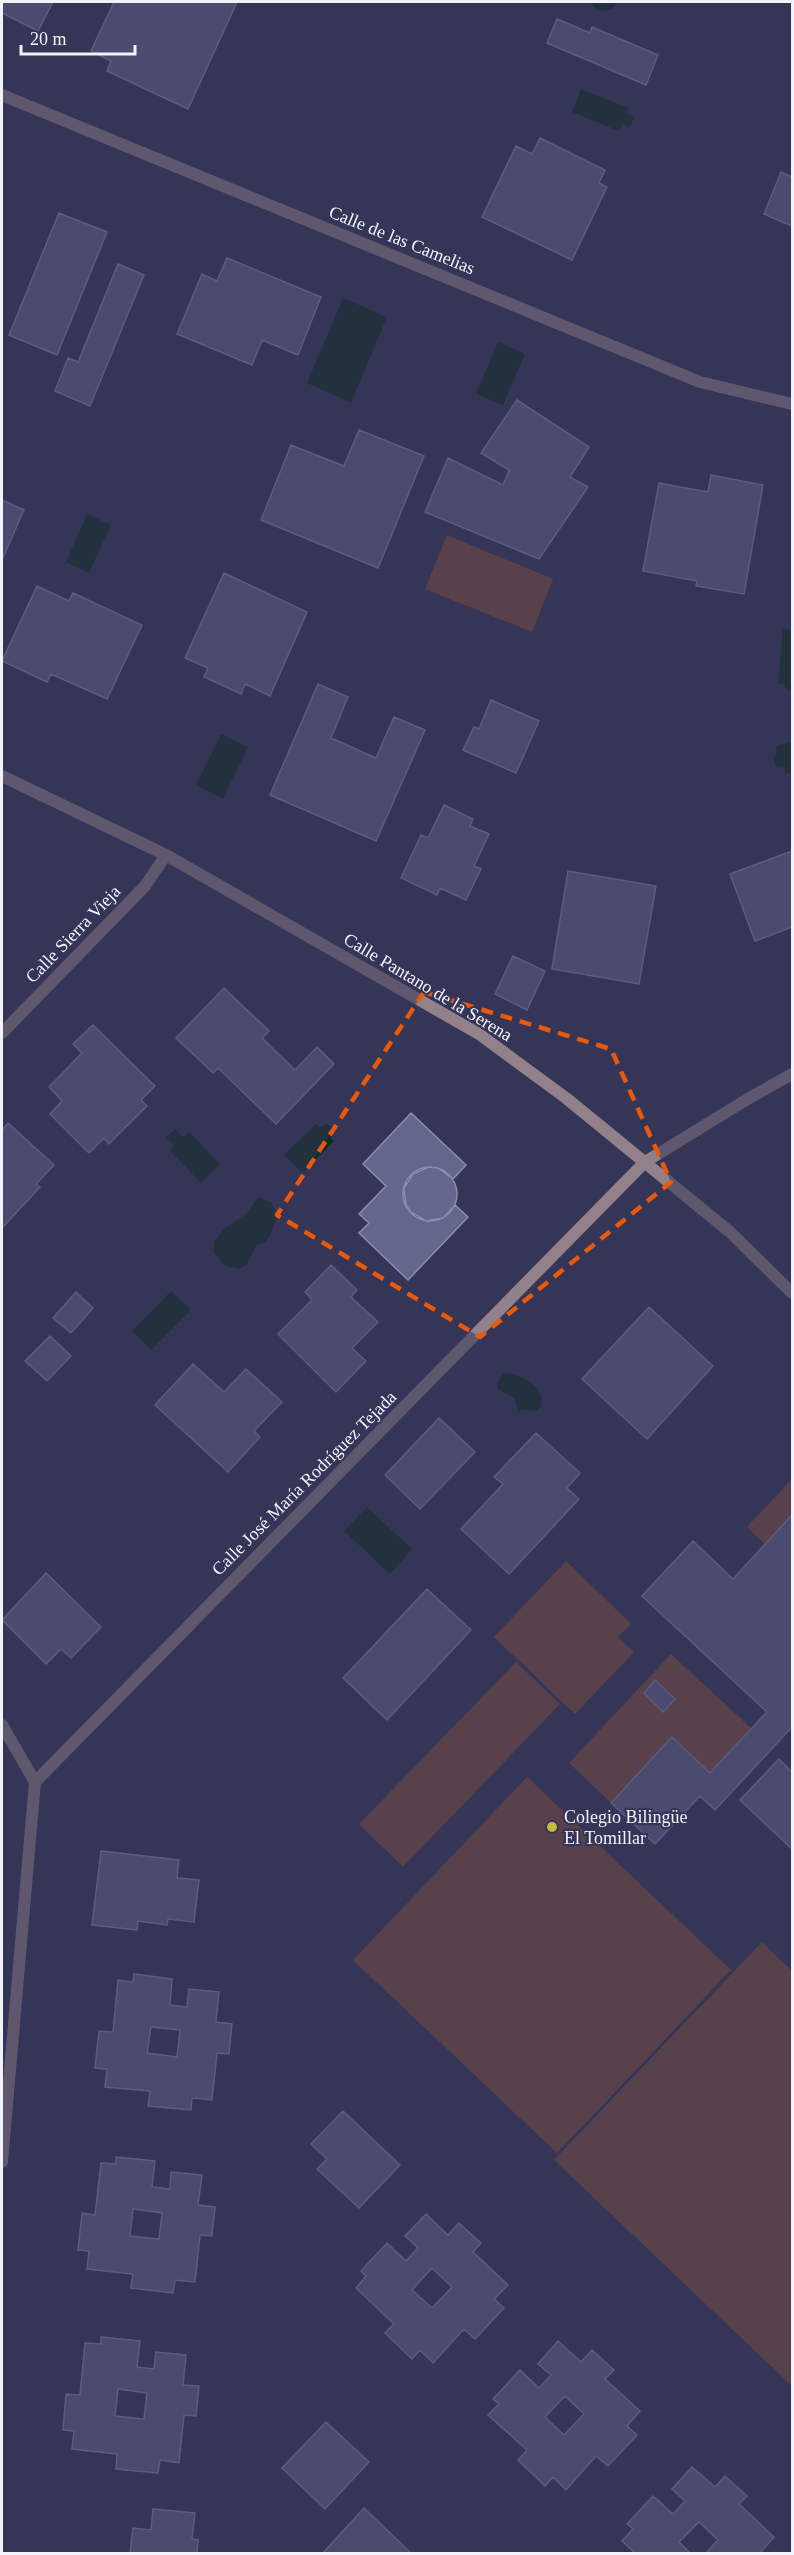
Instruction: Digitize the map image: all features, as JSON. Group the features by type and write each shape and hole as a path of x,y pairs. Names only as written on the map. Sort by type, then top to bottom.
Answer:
{"street":[{"name":"Calle de las Camelias","path":"2,95 700,381 792,404"},
{"name":"Calle Pantano de la Serena","path":"2,776 166,855 479,1034 566,1098 730,1232 792,1293"},
{"name":"Calle Sierra Vieja","path":"2,1033 145,886 166,855"},
{"name":"Calle José María Rodríguez Tejada","path":"35,1782 645,1162 792,1074"},
{"path":"2,1725 35,1782 2,2162"}],"highlighted area":[{"path":"424,992 611,1049 671,1182 480,1337 277,1215"}],"shaded area":[{"path":"591,2 617,2 613,9 603,10 595,7"},
{"path":"581,89 629,108 627,114 634,117 630,127 622,124 619,131 572,112"},
{"path":"343,298 387,317 351,403 307,383"},
{"path":"498,342 525,354 503,405 476,394"},
{"path":"87,514 111,525 89,573 66,562"},
{"path":"447,535 553,579 532,632 425,589"},
{"path":"783,629 792,630 792,692 788,691 783,684 778,684"},
{"path":"221,734 248,747 223,799 196,785"},
{"path":"792,741 792,772 786,774 784,768 776,767 773,759 777,751 776,746"},
{"path":"316,1124 319,1127 326,1124 331,1126 333,1131 330,1137 334,1141 302,1173 284,1155"},
{"path":"175,1129 183,1137 189,1132 220,1164 201,1183 170,1151 174,1146 166,1137"},
{"path":"258,1197 272,1203 277,1217 270,1235 262,1244 257,1245 247,1264 240,1269 225,1266 214,1253 214,1242 225,1228 246,1214"},
{"path":"171,1291 191,1310 151,1350 132,1331"},
{"path":"504,1373 531,1382 540,1393 541,1407 536,1411 522,1409 518,1413 515,1399 498,1389 497,1383"},
{"path":"792,1479 792,1515 765,1544 747,1527"},
{"path":"367,1507 412,1549 390,1574 344,1531"},
{"path":"566,1561 631,1624 618,1637 634,1652 575,1714 494,1637"},
{"path":"671,1654 752,1729 710,1773 672,1738 611,1803 569,1763"},
{"path":"516,1662 560,1704 403,1867 359,1824"},
{"path":"527,1777 731,1970 557,2153 353,1960"},
{"path":"762,1942 792,1971 792,2386 554,2160"}],"building":[{"path":"2,2 53,2 38,31 2,13"},
{"path":"114,2 237,2 188,109 107,71 111,61 91,51"},
{"path":"557,19 590,33 592,27 658,55 646,85 547,43"},
{"path":"540,138 605,170 599,183 607,187 572,260 482,217 516,146 532,154"},
{"path":"781,172 792,177 792,226 764,214"},
{"path":"59,213 107,232 57,355 9,335"},
{"path":"227,258 321,297 298,355 262,340 252,365 177,334 202,274 217,281"},
{"path":"118,264 144,275 90,406 55,391 68,358 78,362"},
{"path":"517,400 589,447 570,477 588,487 539,559 425,512 448,458 503,485 509,470 481,453"},
{"path":"359,430 424,456 378,568 261,520 291,445 344,466"},
{"path":"711,475 763,485 744,594 696,586 697,581 643,571 659,483 708,492"},
{"path":"2,500 24,510 2,560"},
{"path":"224,573 307,612 270,696 245,684 241,694 204,677 208,668 185,658"},
{"path":"37,586 69,601 73,593 142,625 107,699 51,674 47,682 2,661"},
{"path":"318,684 348,697 331,738 376,758 394,717 425,730 376,841 270,795"},
{"path":"491,700 539,721 516,773 463,750 474,727 479,729"},
{"path":"444,805 473,819 470,826 489,834 474,866 481,869 466,900 440,888 437,895 401,878 421,835 428,838"},
{"path":"792,851 792,927 755,941 730,874"},
{"path":"568,871 656,886 639,984 552,969"},
{"path":"513,956 545,971 527,1010 495,994"},
{"path":"224,988 269,1031 262,1038 295,1070 317,1047 334,1064 276,1124 218,1068 213,1073 176,1038"},
{"path":"93,1025 155,1086 141,1100 147,1106 109,1144 104,1138 89,1153 50,1114 62,1101 49,1087 82,1053 73,1044"},
{"path":"411,1113 466,1165 453,1179 438,1168 429,1167 413,1174 404,1188 406,1205 411,1212 426,1221 443,1218 455,1205 468,1217 408,1280 359,1233 369,1223 359,1214 386,1186 363,1164"},
{"path":"8,1123 54,1165 36,1184 40,1187 2,1228 2,1130"},
{"path":"430,1167 440,1169 449,1175 455,1184 457,1194 455,1204 449,1213 440,1219 430,1221 420,1219 411,1213 405,1204 403,1194 405,1184 411,1175 420,1169"},
{"path":"331,1265 357,1290 351,1297 378,1322 352,1348 366,1361 336,1392 278,1334 312,1300 305,1292"},
{"path":"76,1292 93,1308 71,1333 53,1318"},
{"path":"649,1307 713,1366 647,1439 582,1379"},
{"path":"50,1336 71,1356 47,1381 25,1361"},
{"path":"193,1364 224,1392 246,1369 282,1402 254,1431 260,1437 228,1472 155,1405"},
{"path":"439,1418 475,1452 420,1509 385,1475"},
{"path":"536,1433 580,1473 567,1488 579,1499 509,1574 461,1529 503,1484 494,1477"},
{"path":"792,1515 792,1727 715,1810 700,1796 655,1844 611,1803 672,1737 710,1773 767,1712 642,1596 693,1541 733,1579"},
{"path":"46,1573 101,1627 71,1658 61,1649 46,1664 2,1620"},
{"path":"427,1589 471,1630 387,1720 343,1678"},
{"path":"655,1680 675,1699 663,1712 644,1693"},
{"path":"779,1759 792,1772 792,1849 740,1800"},
{"path":"101,1851 179,1860 177,1878 199,1880 194,1922 168,1919 167,1925 138,1921 137,1930 92,1925"},
{"path":"134,1974 172,1979 170,2005 187,2007 189,1989 219,1992 216,2022 232,2024 229,2054 217,2053 212,2100 192,2098 191,2110 148,2106 150,2091 105,2087 107,2069 95,2068 99,2031 113,2032 118,1980 133,1982","holes":["151,2027 180,2030 177,2057 147,2053"]},
{"path":"343,2111 400,2165 359,2208 317,2169 327,2159 311,2144"},
{"path":"116,2157 155,2161 152,2187 170,2189 171,2172 202,2175 198,2205 215,2207 212,2236 200,2235 195,2282 175,2280 173,2293 131,2288 133,2274 87,2269 89,2251 78,2250 82,2213 95,2215 101,2163 116,2164","holes":["133,2209 162,2213 159,2239 130,2236"]},
{"path":"426,2214 448,2235 459,2223 481,2243 473,2252 508,2285 494,2299 504,2308 475,2339 464,2329 433,2363 420,2350 412,2359 385,2333 394,2324 356,2288 366,2276 361,2271 387,2243 406,2261 418,2248 405,2236","holes":["432,2268 452,2287 432,2308 412,2290"]},
{"path":"101,2337 140,2341 137,2367 154,2369 156,2352 186,2355 183,2385 199,2386 196,2416 184,2415 179,2463 160,2460 158,2473 116,2469 117,2454 72,2449 74,2431 63,2430 66,2394 80,2395 85,2343 101,2344","holes":["118,2389 147,2393 144,2419 115,2416"]},
{"path":"558,2341 581,2362 592,2350 614,2370 605,2379 640,2411 627,2426 637,2435 608,2466 596,2456 566,2490 553,2477 545,2486 518,2460 527,2450 488,2415 499,2404 493,2399 520,2370 539,2388 551,2375 538,2364","holes":["565,2396 584,2414 564,2435 545,2417"]},
{"path":"326,2422 369,2462 325,2509 282,2468"},
{"path":"692,2467 715,2487 725,2476 747,2496 739,2504 774,2537 761,2552 763,2554 705,2554 718,2540 699,2522 679,2542 691,2554 636,2554 622,2541 633,2529 627,2524 653,2496 673,2514 685,2501 672,2489"},
{"path":"364,2508 412,2554 322,2554"},
{"path":"153,2509 195,2513 192,2539 198,2540 197,2554 130,2554 133,2528 151,2530"}],"place":[{"name":"Colegio Bilingüe El Tomillar","path":"552,1827"}]}
